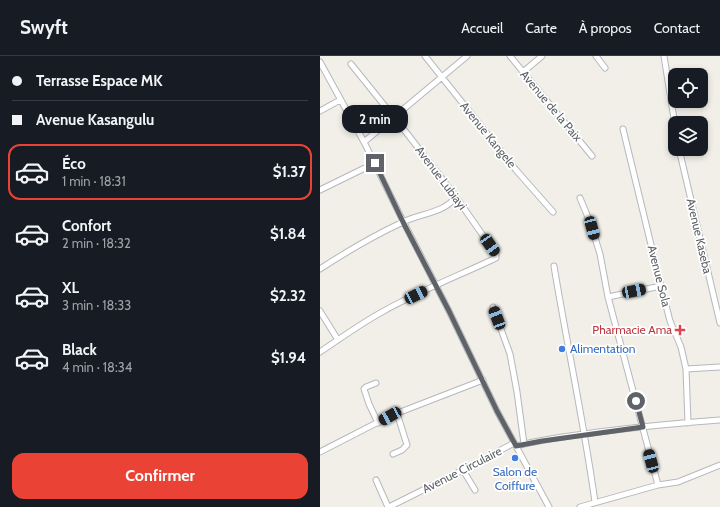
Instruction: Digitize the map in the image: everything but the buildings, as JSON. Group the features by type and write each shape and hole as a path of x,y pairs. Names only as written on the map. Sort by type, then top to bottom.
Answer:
{"street":[{"name":"Avenue Kangele","path":"425,56 516,170 553,212"},
{"path":"364,142 441,76 467,56"},
{"name":"Avenue de la Paix","path":"510,56 592,156"},
{"path":"523,72 542,56"},
{"path":"596,56 605,68"},
{"path":"664,56 673,116"},
{"path":"320,62 375,163 497,411 549,507"},
{"name":"Avenue Lubiayi","path":"351,64 456,197 496,254 496,258 436,285"},
{"path":"320,111 340,100"},
{"name":"Avenue Sola","path":"623,129 670,321 681,347 686,369 688,422"},
{"name":"Avenue Kaseba","path":"681,156 717,300 720,323"},
{"path":"320,190 375,163"},
{"path":"320,269 377,235 403,222 447,206 456,197"},
{"path":"580,198 592,228 600,254 608,297 658,485"},
{"path":"554,266 588,451 595,502"},
{"path":"320,352 383,311 436,285"},
{"path":"608,297 661,286"},
{"path":"493,307 510,354 524,444"},
{"path":"320,311 338,340"},
{"path":"686,369 720,367"},
{"path":"320,452 397,413 483,380"},
{"path":"376,384 364,389 378,423"},
{"path":"393,454 402,450 407,445 397,413"},
{"name":"Avenue Circulaire","path":"389,507 515,445 584,434 688,422 720,420"},
{"path":"580,507 658,485 678,482 720,465"},
{"path":"463,470 476,490"},
{"path":"376,480 389,507"}],"place":[{"name":"Pharmacie Ama","path":"680,330"},
{"name":"Alimentation","path":"562,349"},
{"name":"Salon de Coiffure","path":"515,458"}],"route":[{"path":"375,163 497,411 516,446 584,434 643,427 636,401"}]}
